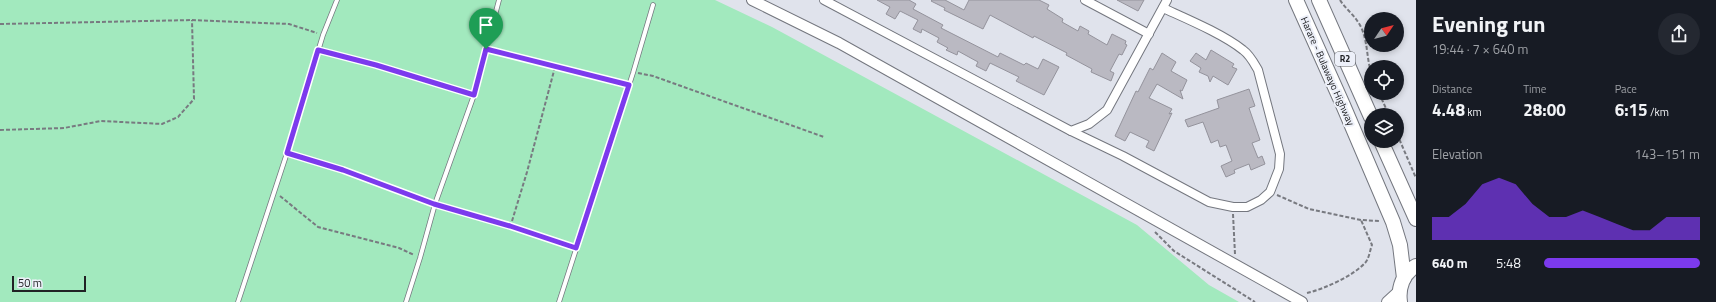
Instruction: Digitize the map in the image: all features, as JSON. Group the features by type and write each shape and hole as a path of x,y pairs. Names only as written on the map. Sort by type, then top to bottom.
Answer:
{"highway":[{"name":"Harare - Bulawayo Highway","path":"1296,0 1393,222 1400,245 1401,290"},
{"name":"Harare - Bulawayo Highway","path":"1319,0 1367,108"},
{"path":"1384,148 1416,220"},
{"path":"1401,290 1412,268 1416,266"}],"street":[{"path":"752,0 839,43 1302,302"},
{"path":"824,0 1071,131 1123,156 1209,202 1233,207 1247,207 1254,204 1270,192 1279,169 1280,154 1258,70 1251,58 1244,50 1165,4 1107,110 1089,124 1071,131"},
{"path":"1085,0 1149,34"},
{"path":"1387,302 1401,290"}],"lane":[{"path":"238,302 287,153 318,50 337,0"},
{"path":"406,302 420,258 434,204 474,95 499,0"},
{"path":"559,302 629,85 653,5"},
{"path":"287,153 343,170 434,204 510,226 576,248"}],"path":[{"path":"1340,0 1358,22 1364,34 1367,60"},
{"path":"0,130 64,128 100,121 162,124 178,117 194,99 192,20"},
{"path":"0,24 192,20 290,24 323,35"},
{"path":"486,49 629,85"},
{"path":"318,50 376,65 474,95"},
{"path":"510,226 527,172 555,67"},
{"path":"633,72 653,76 824,138"},
{"path":"1403,148 1416,178"},
{"path":"274,191 318,227 399,248 420,258"},
{"path":"1270,192 1309,209 1361,220 1393,222"},
{"path":"1233,207 1236,265"},
{"path":"1147,215 1152,229 1174,251 1255,302"},
{"path":"1291,296 1324,287 1353,273 1366,262 1372,245 1361,220"}],"green space":[{"path":"0,0 715,0 772,27 1137,225 1209,285 1239,302 0,302"}],"building":[{"path":"877,0 909,0 916,4 913,9 943,25 941,28 998,57 1000,53 1024,65 1026,63 1038,69 1043,59 1059,67 1044,95 1016,81 1019,77 990,63 986,71 976,66 978,62 958,51 957,55 946,50 948,48 937,42 939,38 922,29 921,33 913,29 918,20 900,11 895,19 886,14 890,7"},
{"path":"945,0 964,10 969,0 1039,0 1049,5 1047,9 1063,19 1062,22 1078,31 1080,26 1089,31 1088,34 1107,45 1112,34 1126,41 1125,44 1127,45 1122,55 1119,54 1110,71 1114,73 1111,81 1091,72 1092,69 1066,55 1067,53 1034,36 1033,38 990,15 983,29 944,10 945,8 931,1"},
{"path":"1117,0 1144,0 1138,11"},
{"path":"1211,50 1234,64 1232,67 1237,69 1228,85 1213,76 1210,82 1208,76 1199,72 1201,68 1190,61 1196,53 1206,60"},
{"path":"1162,53 1176,62 1171,71 1187,80 1182,91 1180,90 1183,99 1157,84 1149,98 1172,109 1169,114 1172,113 1154,151 1146,147 1149,141 1130,132 1125,141 1115,136 1136,91 1138,92 1150,68 1153,70"},
{"path":"1249,89 1255,106 1249,108 1260,140 1252,143 1258,158 1262,156 1265,164 1251,170 1249,164 1234,170 1235,173 1226,177 1221,166 1232,161 1226,145 1220,147 1218,140 1211,143 1203,122 1188,127 1185,120 1219,108 1217,100"}],"route":[{"path":"486,49 629,85 576,248 510,226 434,204 343,170 287,153 318,50 376,65 474,95 486,49"}]}
